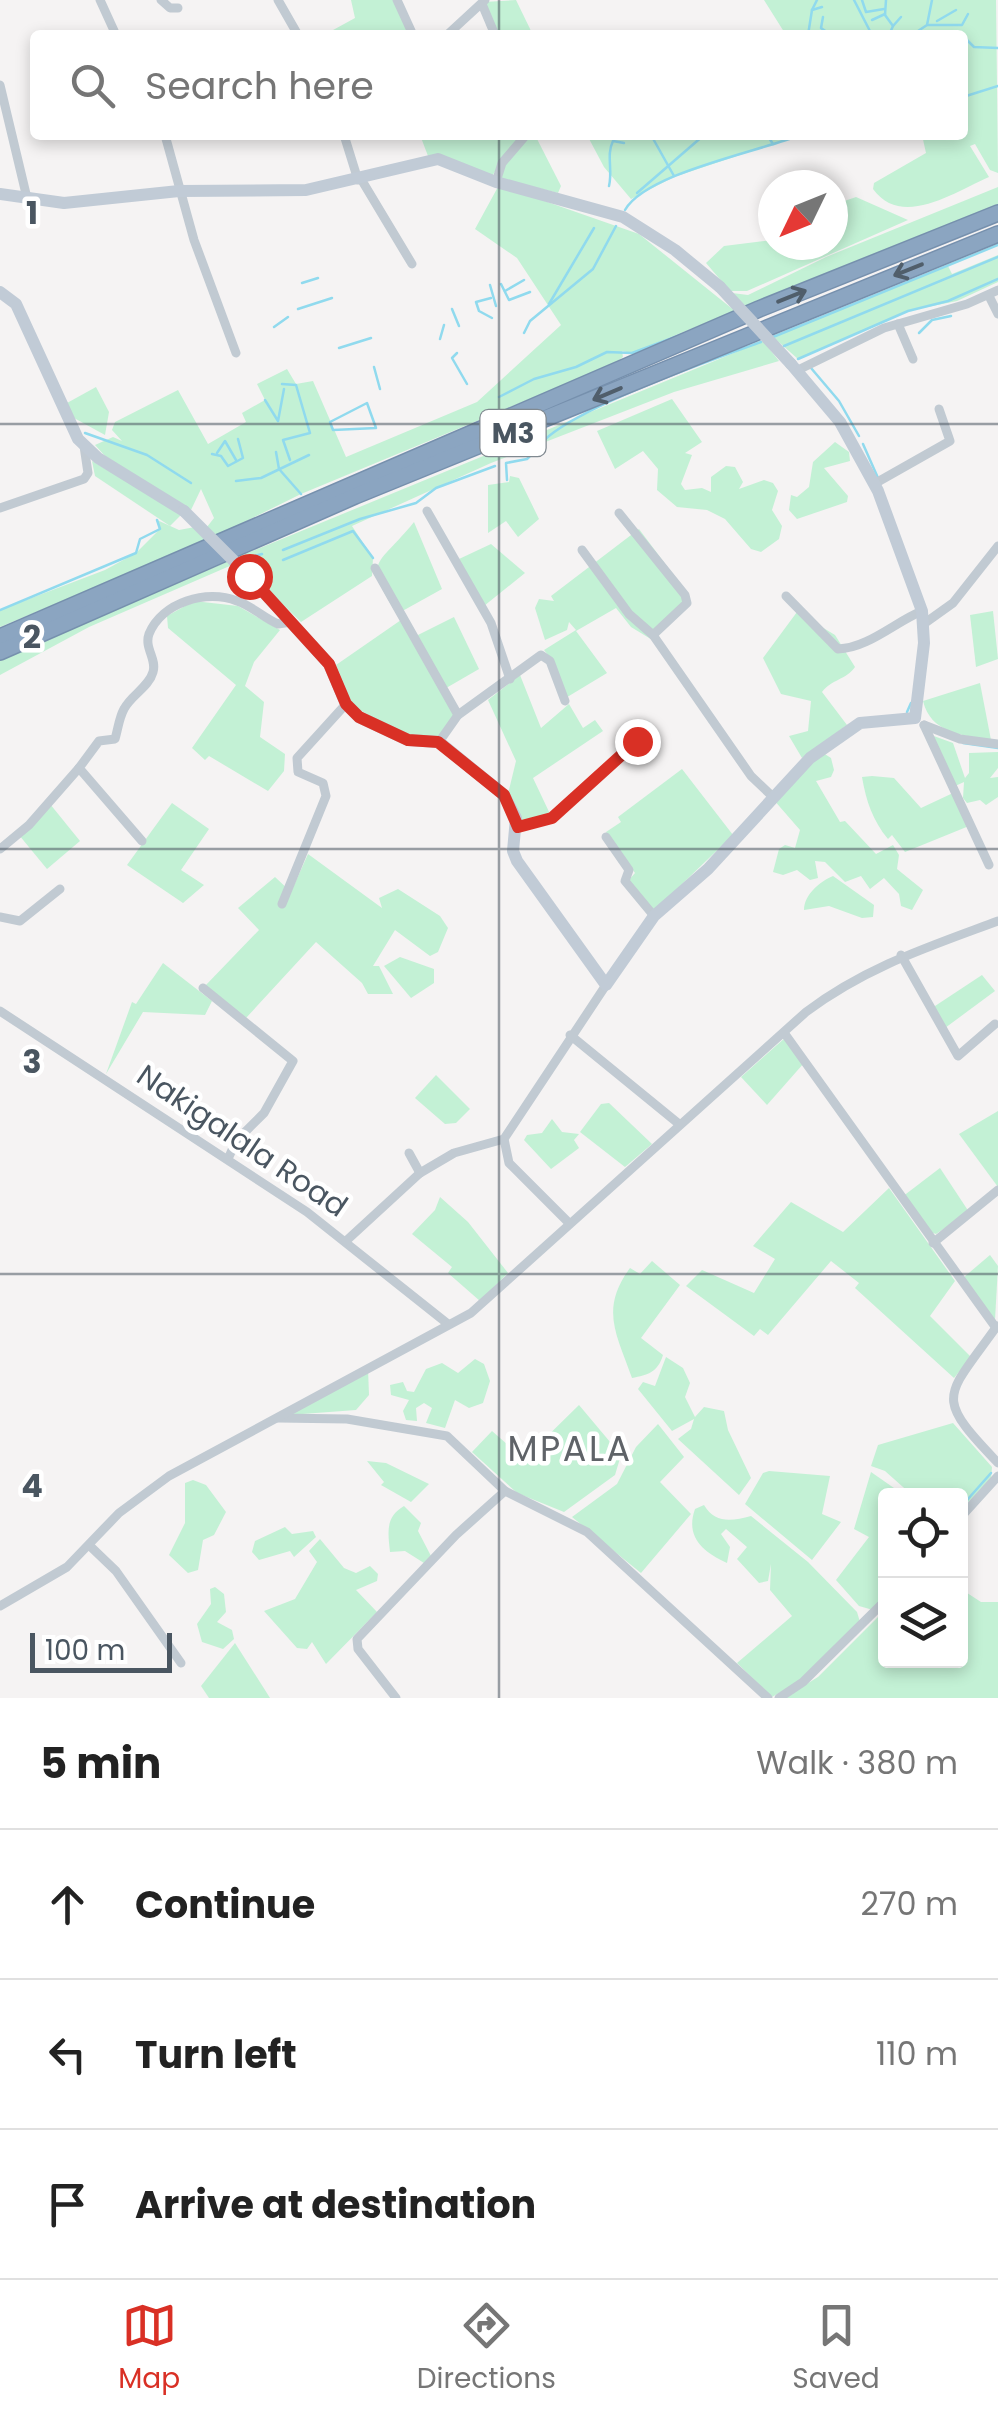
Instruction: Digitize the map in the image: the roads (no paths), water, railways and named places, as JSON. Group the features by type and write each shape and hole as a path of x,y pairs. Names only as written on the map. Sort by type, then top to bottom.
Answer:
{"highway":[{"name":"M3","path":"0,638 759,309 998,213"},
{"name":"M3","path":"0,652 356,496 998,234"}],"street":[{"path":"100,0 114,30"},
{"path":"162,0 170,8 178,8"},
{"path":"278,0 295,30"},
{"path":"396,0 411,30"},
{"path":"452,30 483,2 493,30"},
{"path":"0,85 27,198"},
{"path":"166,140 179,191 236,353"},
{"path":"346,140 360,180 412,264"},
{"path":"496,182 502,164 522,140"},
{"path":"0,194 64,202 179,191 306,190 360,180 430,159 623,218 676,250 720,287 794,367 840,422 874,484 923,617 920,722 989,865"},
{"path":"0,292 16,304 84,446 88,473 84,479 0,508"},
{"path":"794,367 898,324 993,293 998,314"},
{"path":"898,324 914,359"},
{"path":"874,484 950,441 940,410"},
{"path":"84,446 184,511 329,664 346,704 390,734 420,743 438,742 504,795 518,827 512,851 517,861 606,984"},
{"path":"426,511 491,622 510,679"},
{"path":"620,514 685,595 687,604 653,635"},
{"path":"786,596 838,648 868,641 888,625 923,617 952,602 998,546"},
{"path":"582,550 629,614 653,635 751,776 772,796"},
{"path":"375,568 458,715"},
{"path":"0,849 29,826 99,741 116,739 124,709 155,668 148,640 168,610 192,598 225,598 278,624 292,622"},
{"path":"438,742 458,715 545,656 565,700"},
{"path":"282,904 326,796 322,783 298,772 297,758 346,704"},
{"path":"346,1241 420,1173 454,1153 504,1139 570,1035 654,916 708,869 810,758 854,726 920,722 960,739 998,744"},
{"path":"518,827 552,818 642,735"},
{"path":"79,768 142,842"},
{"path":"606,837 629,870 626,881 654,916"},
{"path":"0,917 20,922 60,889"},
{"path":"0,1606 68,1566 143,1493 470,1313 679,1124 851,979 901,955 998,921"},
{"path":"901,955 958,1056 995,1024"},
{"path":"202,988 293,1061 264,1113 236,1141 228,1159"},
{"name":"Nakigalala Road","path":"0,1011 346,1241 448,1324"},
{"path":"785,1034 933,1243 997,1326 961,1376 952,1402 959,1422 998,1463"},
{"path":"570,1035 679,1124"},
{"path":"504,1139 509,1163 569,1224"},
{"path":"408,1153 420,1173"},
{"path":"933,1243 998,1190"},
{"path":"275,1418 347,1418 429,1429 447,1436 505,1491 588,1532 768,1698"},
{"path":"968,1509 998,1476"},
{"path":"396,1698 358,1649 357,1639 456,1535 505,1491"},
{"path":"90,1546 116,1570 181,1663"},
{"path":"778,1698 803,1682 878,1608"}],"waterway":[{"path":"812,10 817,0"},
{"path":"854,0 869,30"},
{"path":"862,0 866,12 884,9"},
{"path":"886,0 885,15 893,26 891,30"},
{"path":"920,30 927,25 932,0"},
{"path":"809,30 812,10 822,7"},
{"path":"937,21 956,10"},
{"path":"872,20 885,14"},
{"path":"927,25 962,25 968,14"},
{"path":"823,17 824,30"},
{"path":"893,26 901,17"},
{"path":"968,41 974,47 998,48"},
{"path":"968,95 998,86"},
{"path":"654,140 674,176"},
{"path":"637,193 698,140"},
{"path":"770,140 773,144"},
{"path":"625,210 637,197 679,174 784,140"},
{"path":"609,186 611,146 613,141 624,143"},
{"path":"524,333 530,321 593,269 616,226"},
{"path":"549,304 594,228"},
{"path":"773,337 998,245"},
{"path":"784,346 998,257"},
{"path":"302,283 318,278"},
{"path":"798,359 908,311 948,301 998,279"},
{"path":"505,291 524,280"},
{"path":"501,284 509,300 530,292"},
{"path":"490,285 496,306"},
{"path":"298,309 332,298"},
{"path":"491,298 476,302 479,311 492,318"},
{"path":"452,309 459,326"},
{"path":"919,333 932,320 951,316"},
{"path":"274,327 288,317"},
{"path":"440,339 444,325"},
{"path":"499,397 534,379 576,367 607,352 632,353 683,334"},
{"path":"339,348 371,338"},
{"path":"539,446 554,432 608,402 761,342"},
{"path":"457,353 452,358 467,384"},
{"path":"374,367 380,389"},
{"path":"811,368 839,401 859,436"},
{"path":"282,384 296,385 310,433 283,440 290,460"},
{"path":"265,400 278,421 284,389"},
{"path":"367,403 376,428 333,430 330,422 367,403"},
{"path":"85,433 147,455 191,483"},
{"path":"212,454 221,456 228,466 243,458 238,439"},
{"path":"217,453 225,441 236,460"},
{"path":"863,444 878,478"},
{"path":"507,480 506,463 527,459 535,451"},
{"path":"276,452 279,469 301,494"},
{"path":"236,481 261,478 309,455"},
{"path":"283,550 360,519 416,503 436,488 495,466"},
{"path":"0,610 136,553 140,539 160,529 157,520"},
{"path":"283,560 353,531 373,558"},
{"path":"243,559 262,554"},
{"path":"907,712 911,703"},
{"path":"963,743 998,748"},
{"path":"968,1499 991,1473"}],"district":[{"name":"MPALA","path":"570,1449"}]}
